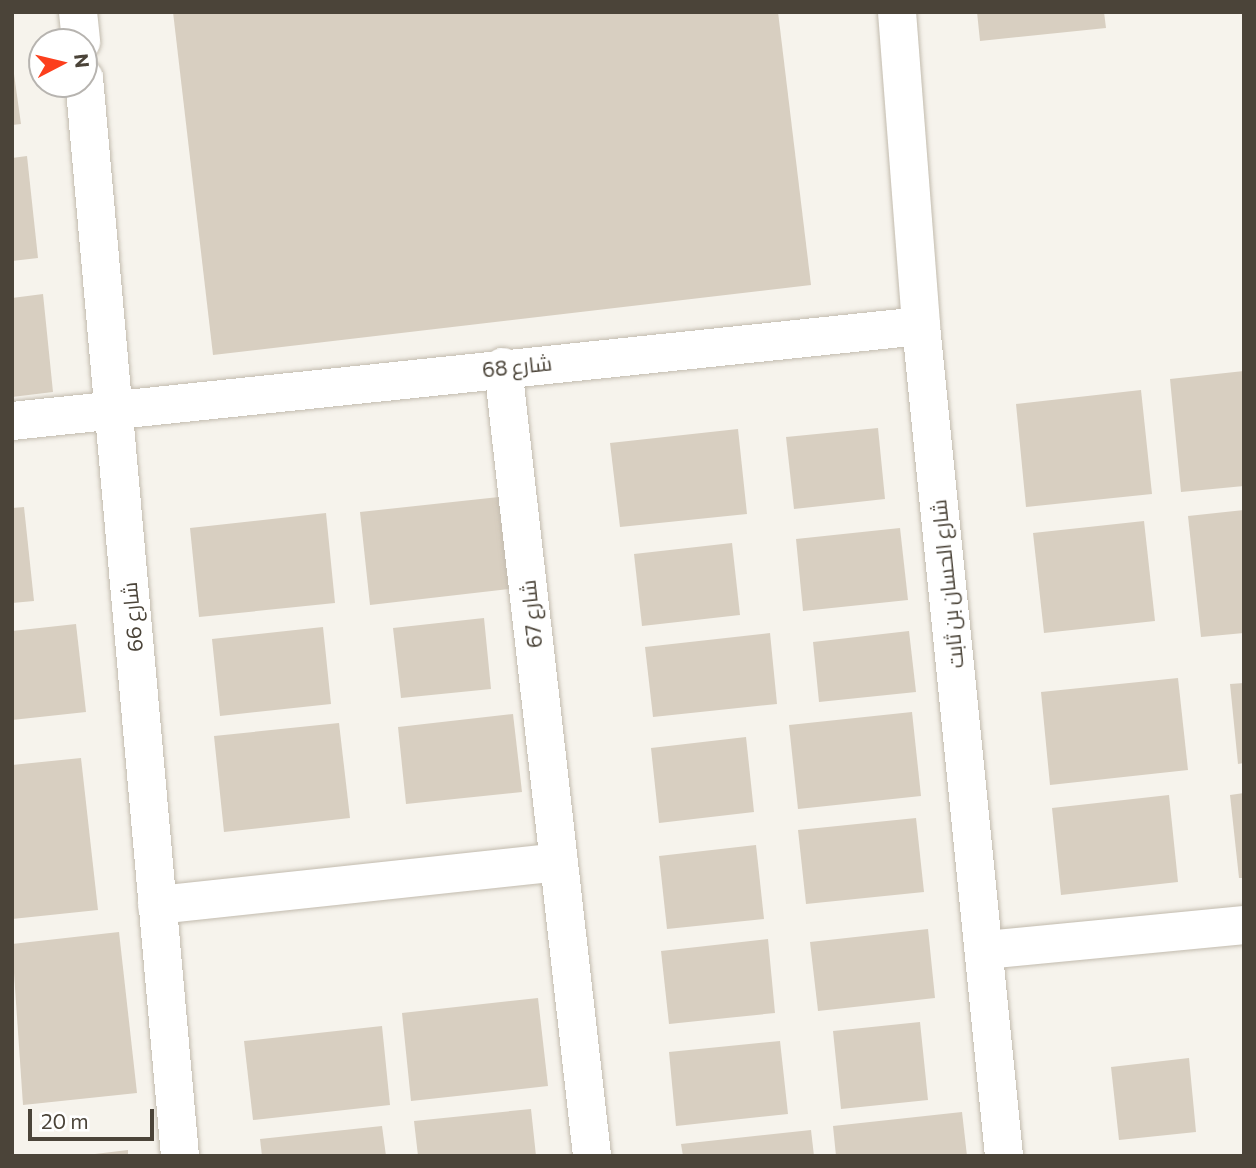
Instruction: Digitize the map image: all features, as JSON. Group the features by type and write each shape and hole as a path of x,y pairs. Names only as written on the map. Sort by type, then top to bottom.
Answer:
{"street":[{"name":"شارع الحسان بن ثابت","path":"897,12 921,326 1004,1156"},
{"name":"شارع 66","path":"86,98 180,1156"},
{"name":"شارع 68","path":"12,421 113,406 921,326"},
{"name":"شارع 67","path":"503,367 592,1156"},
{"path":"158,905 559,862"},
{"path":"985,950 1244,925"}],"building":[{"path":"173,12 778,12 811,285 213,355"},
{"path":"977,12 1104,12 1106,28 980,41"},
{"path":"12,60 21,124 12,125"},
{"path":"27,156 38,258 12,261 12,158"},
{"path":"43,294 53,392 12,397 12,298"},
{"path":"1244,371 1244,486 1181,492 1170,379"},
{"path":"1141,390 1152,494 1026,507 1016,404"},
{"path":"878,428 885,499 794,509 786,437"},
{"path":"738,429 747,514 620,527 610,443"},
{"path":"499,497 509,589 370,605 360,512"},
{"path":"24,507 34,601 12,603 12,508"},
{"path":"1244,510 1244,633 1201,637 1188,516"},
{"path":"326,513 335,603 199,617 190,528"},
{"path":"1144,521 1155,621 1044,633 1033,533"},
{"path":"900,528 908,600 803,611 796,539"},
{"path":"732,543 740,615 642,626 634,554"},
{"path":"484,618 491,689 401,698 393,628"},
{"path":"76,624 86,712 12,720 12,631"},
{"path":"323,627 331,704 220,716 212,639"},
{"path":"909,631 916,692 819,702 813,642"},
{"path":"770,633 777,704 653,717 645,647"},
{"path":"1178,678 1188,770 1050,785 1041,692"},
{"path":"1244,683 1244,763 1238,764 1230,684"},
{"path":"912,712 921,796 798,809 789,725"},
{"path":"513,714 522,792 406,804 398,727"},
{"path":"339,723 350,818 224,832 214,736"},
{"path":"746,737 754,812 659,823 651,748"},
{"path":"81,758 98,910 12,919 12,765"},
{"path":"1244,793 1244,878 1239,878 1230,795"},
{"path":"1169,795 1178,882 1061,895 1052,808"},
{"path":"916,818 924,892 806,904 798,830"},
{"path":"756,845 764,919 667,929 659,856"},
{"path":"928,929 935,998 818,1011 810,942"},
{"path":"119,932 137,1093 23,1105 12,944"},
{"path":"768,939 775,1013 669,1024 661,951"},
{"path":"538,998 548,1086 411,1101 402,1013"},
{"path":"920,1022 928,1100 841,1109 833,1031"},
{"path":"382,1026 390,1105 253,1120 244,1041"},
{"path":"780,1041 788,1114 676,1126 669,1052"},
{"path":"1189,1058 1196,1132 1119,1140 1111,1067"},
{"path":"531,1109 536,1156 418,1156 414,1121"},
{"path":"962,1112 967,1156 836,1156 833,1126"},
{"path":"382,1126 386,1156 262,1156 260,1139"},
{"path":"811,1130 814,1156 683,1156 681,1144"},
{"path":"128,1150 128,1156 95,1156 95,1154"}]}
